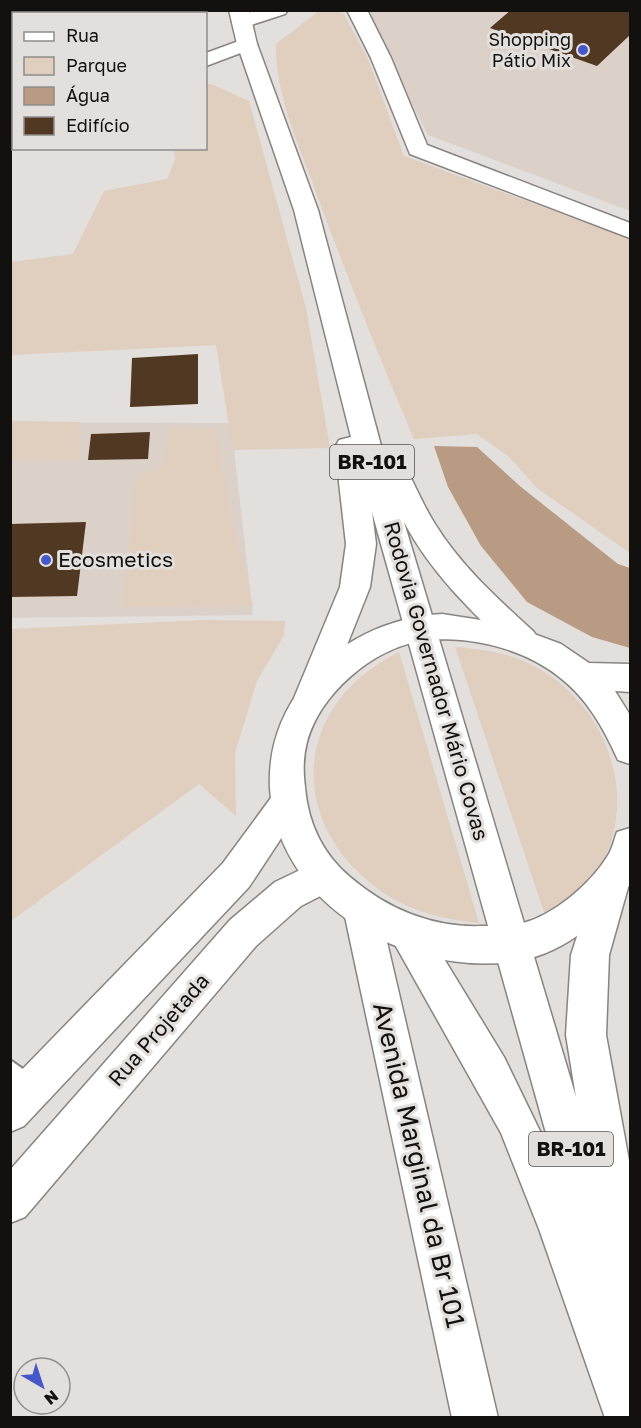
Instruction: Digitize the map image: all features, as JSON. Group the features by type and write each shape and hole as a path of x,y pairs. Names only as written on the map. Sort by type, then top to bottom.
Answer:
{"main road":[{"path":"241,16 278,10"},
{"path":"357,10 381,58 418,149 630,231"},
{"name":"Rodovia Governador Mário Covas","path":"241,16 248,44 306,210 368,449 422,628 630,1353"},
{"path":"207,60 248,44"},
{"path":"326,294 345,329 359,365 383,448 404,496 440,555 479,600 523,642"},
{"path":"326,294 325,315 354,474 361,544 355,587 310,698 294,730 286,765 288,802 300,840 323,876 362,912 408,934 458,945 513,944 564,923 625,859"},
{"path":"310,698 339,666 376,644 422,628 471,629 523,642 554,656 582,676 615,714 630,749"},
{"path":"582,676 630,678"},
{"path":"18,1090 236,875 288,802"},
{"path":"625,859 590,955 586,1035 600,1121 630,1260"},
{"name":"Rua Projetada","path":"10,1202 243,933 288,894 323,876"},
{"name":"Avenida Marginal da Br 101","path":"362,912 475,1418"},
{"path":"408,934 429,975 481,1052 515,1119 552,1209 627,1418"}],"shaded area":[{"path":"362,11 630,11 630,211 428,135"},
{"path":"10,422 231,423 253,615 11,618"}],"green space":[{"path":"11,10 56,11 12,12 11,108"},
{"path":"319,11 342,11 368,59 404,156 630,239 630,553 538,489 508,456 477,434 414,439 337,249 294,133 279,80 276,44"},
{"path":"207,84 249,101 306,308 330,448 233,450 216,345 11,355 11,262 73,254 104,191 167,179 175,160 174,150 207,150"},
{"path":"11,421 79,422 80,459 11,458"},
{"path":"170,428 215,429 232,520 253,606 123,607 136,476 163,466"},
{"path":"206,620 285,621 284,635 257,681 235,753 236,816 199,784 11,921 11,629"},
{"path":"455,647 509,656 526,662 552,677 575,697 593,721 607,747 615,776 617,805 613,835 602,864 590,880 569,899 545,915"},
{"path":"399,652 479,923 423,912 397,901 373,885 344,857 325,826 315,794 314,761 322,729 339,700 365,673"}],"water":[{"path":"434,446 477,447 521,487 618,564 630,568 630,648 592,637 527,602 481,546 448,487"}],"building":[{"name":"Shopping Pátio Mix","path":"511,10 630,10 630,35 597,66 490,28"},
{"path":"198,354 198,404 130,407 132,358"},
{"path":"150,432 148,459 88,460 91,434"},
{"name":"Ecosmetics","path":"86,522 77,596 10,597 10,524"}],"place":[{"name":"Shopping Pátio Mix","path":"583,50"},
{"name":"Ecosmetics","path":"46,560"}]}
